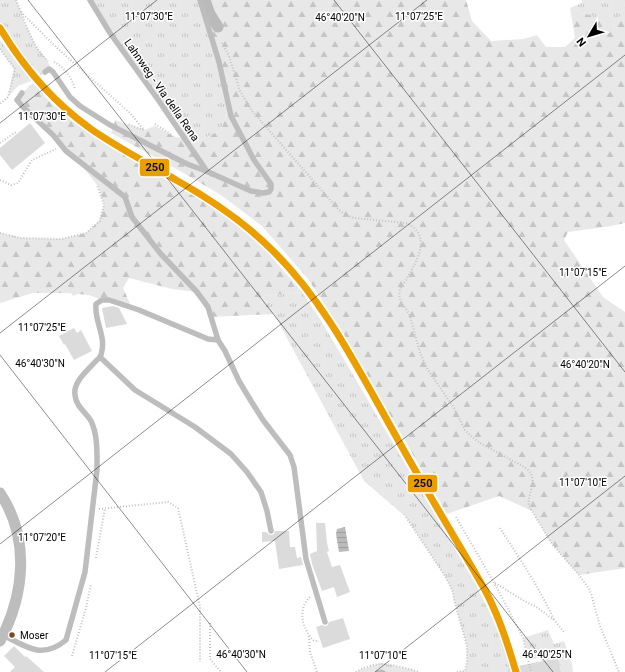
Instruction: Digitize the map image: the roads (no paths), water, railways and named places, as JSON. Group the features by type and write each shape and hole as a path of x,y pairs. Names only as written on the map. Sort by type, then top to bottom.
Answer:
{"street":[{"path":"0,493 12,515 18,532 22,565 12,616 2,638"}],"lane":[{"name":"Lahnweg - Via della Rena","path":"90,0 110,33 159,101 206,171"},
{"path":"45,72 49,69 53,72 70,97 80,106 110,125 180,161 251,191 263,193 269,192 271,190 270,181 254,160 231,116 219,62 200,0"},
{"path":"22,94 17,100 23,108 53,135 66,151 126,197 132,217 160,253 197,292 208,307 218,340 239,381 263,420 290,455 294,467 306,559 325,622"},
{"path":"2,638 38,650 55,648 66,640 85,572 97,470 96,442 93,426 77,403 75,396 76,385 100,357 103,345 102,334 95,309 96,304 102,300 109,300 139,310 208,339 218,340"},
{"path":"100,357 135,390 195,426 231,454 248,472 261,492 271,531"}],"waterway":[{"path":"205,0 210,14 218,27"},
{"path":"377,672 384,672"}],"place":[{"name":"Moser","path":"12,635"}]}
